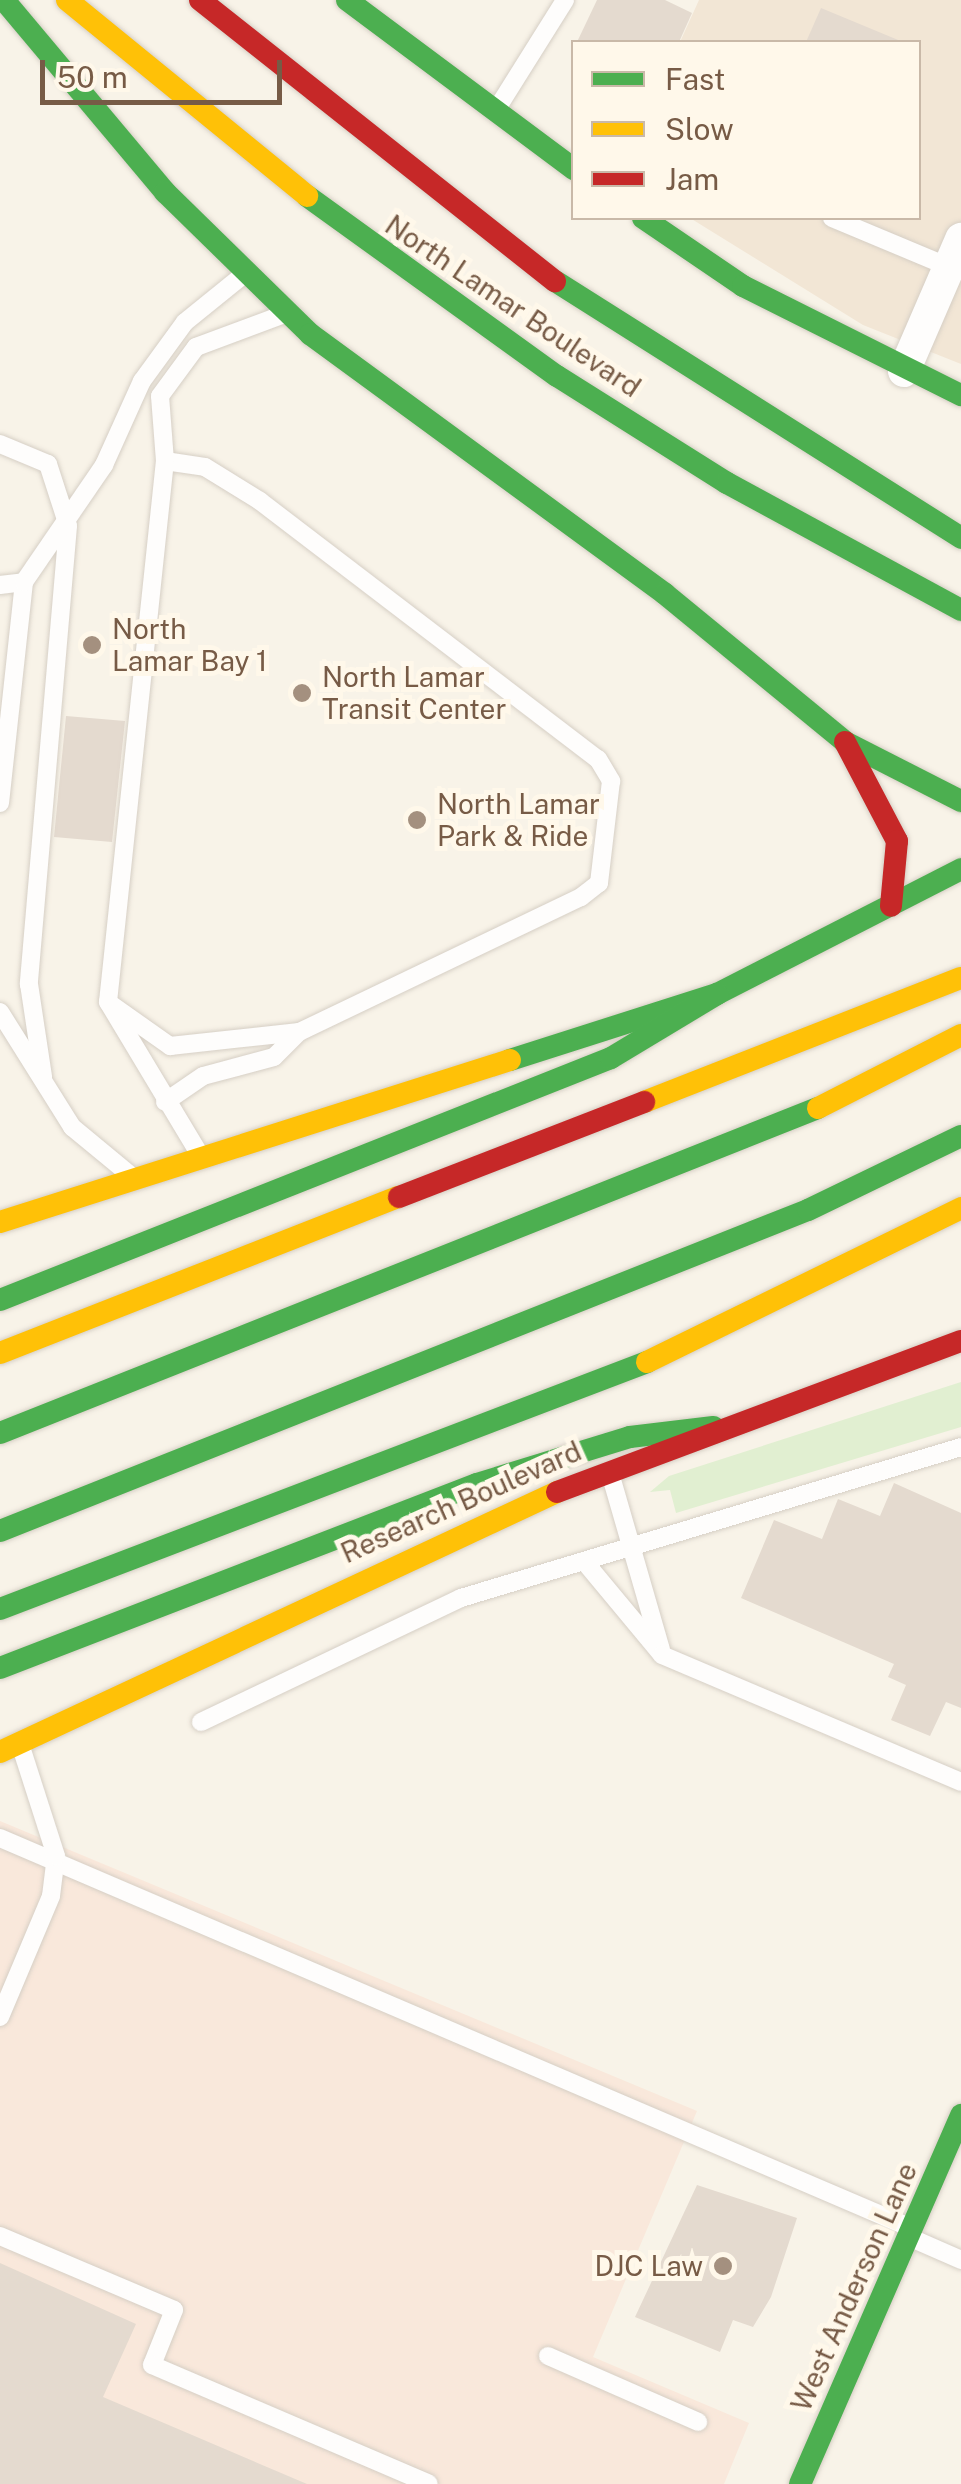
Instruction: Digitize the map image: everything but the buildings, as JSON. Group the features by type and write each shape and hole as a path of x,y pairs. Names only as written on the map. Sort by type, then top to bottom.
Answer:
{"main road":[{"path":"4,0 244,274 378,390 774,678 845,742 961,801"},
{"name":"North Lamar Boulevard","path":"68,0 270,170 526,355 728,483 961,610"},
{"name":"North Lamar Boulevard","path":"200,0 413,177 597,312 961,538"},
{"path":"347,0 388,20 494,111 571,167"},
{"path":"646,220 743,286 904,371 961,396"},
{"path":"845,742 896,841 899,902"},
{"path":"0,1300 610,1058 717,994 961,869"},
{"path":"899,902 943,904"},
{"path":"0,1353 961,978"},
{"path":"0,1222 717,994"},
{"path":"0,1433 839,1099 961,1035"},
{"path":"0,1531 808,1210 961,1136"},
{"path":"0,1609 715,1336 961,1208"},
{"name":"Research Boulevard","path":"10,1748 494,1514 714,1428 961,1342"},
{"path":"0,1668 478,1484 630,1437 714,1428"},
{"name":"West Anderson Lane","path":"800,2484 961,2115"}],"street":[{"path":"904,371 955,253"}],"lane":[{"path":"494,111 565,0"},
{"path":"839,220 955,253"},
{"path":"0,804 24,582 68,526 142,381 186,322 244,274"},
{"path":"200,1156 108,1002 164,462 160,396 172,368 222,330 289,314"},
{"path":"0,444 48,464 68,526 29,984 43,1077"},
{"path":"164,462 205,468 260,501 598,759 611,782 599,883 299,1032 274,1057 203,1076 165,1102"},
{"path":"0,585 24,582"},
{"path":"108,1002 170,1046 299,1032"},
{"path":"0,1012 72,1126 134,1178"},
{"path":"201,1722 461,1598 961,1447"},
{"path":"609,1470 662,1655"},
{"path":"584,1561 662,1655 961,1782"},
{"path":"0,2017 51,1896 56,1856 10,1748"},
{"path":"0,1838 56,1856 912,2233 961,2260"},
{"path":"0,2236 174,2310 152,2365 429,2484"},
{"path":"548,2356 698,2422"}],"shaded area":[{"path":"699,0 961,0 961,364 863,325 693,220 921,220 921,40 681,40"},
{"path":"0,1821 697,2111 593,2357 749,2423 724,2484 0,2484"}],"green space":[{"path":"961,1382 961,1427 676,1513 670,1490 650,1492 669,1476"}],"traffic: fast":[{"path":"4,0 165,192 310,334 665,594 845,742 961,801"},
{"path":"347,0 571,167"},
{"path":"307,196 557,376 727,483 961,610"},
{"path":"646,220 743,286 961,395"},
{"path":"555,281 961,538"},
{"path":"510,1060 717,994 961,869"},
{"path":"0,1300 611,1058 717,994"},
{"path":"0,1433 818,1108"},
{"path":"0,1531 808,1210 961,1136"},
{"path":"0,1609 647,1362"},
{"path":"0,1668 477,1484 630,1437 713,1427"},
{"path":"800,2484 961,2115"}],"traffic: slow":[{"path":"67,0 307,196"},
{"path":"644,1102 961,978"},
{"path":"818,1108 961,1035"},
{"path":"0,1222 510,1060"},
{"path":"0,1353 399,1197"},
{"path":"647,1362 961,1208"},
{"path":"0,1752 557,1492"}],"traffic: jam":[{"path":"200,0 555,281"},
{"path":"845,742 897,841 891,906"},
{"path":"399,1197 644,1102"},
{"path":"557,1492 961,1341"}],"place":[{"name":"North Lamar Bay 1","path":"92,645"},
{"name":"North Lamar Transit Center","path":"302,693"},
{"name":"North Lamar Park & Ride","path":"417,820"},
{"name":"DJC Law","path":"723,2266"}]}
